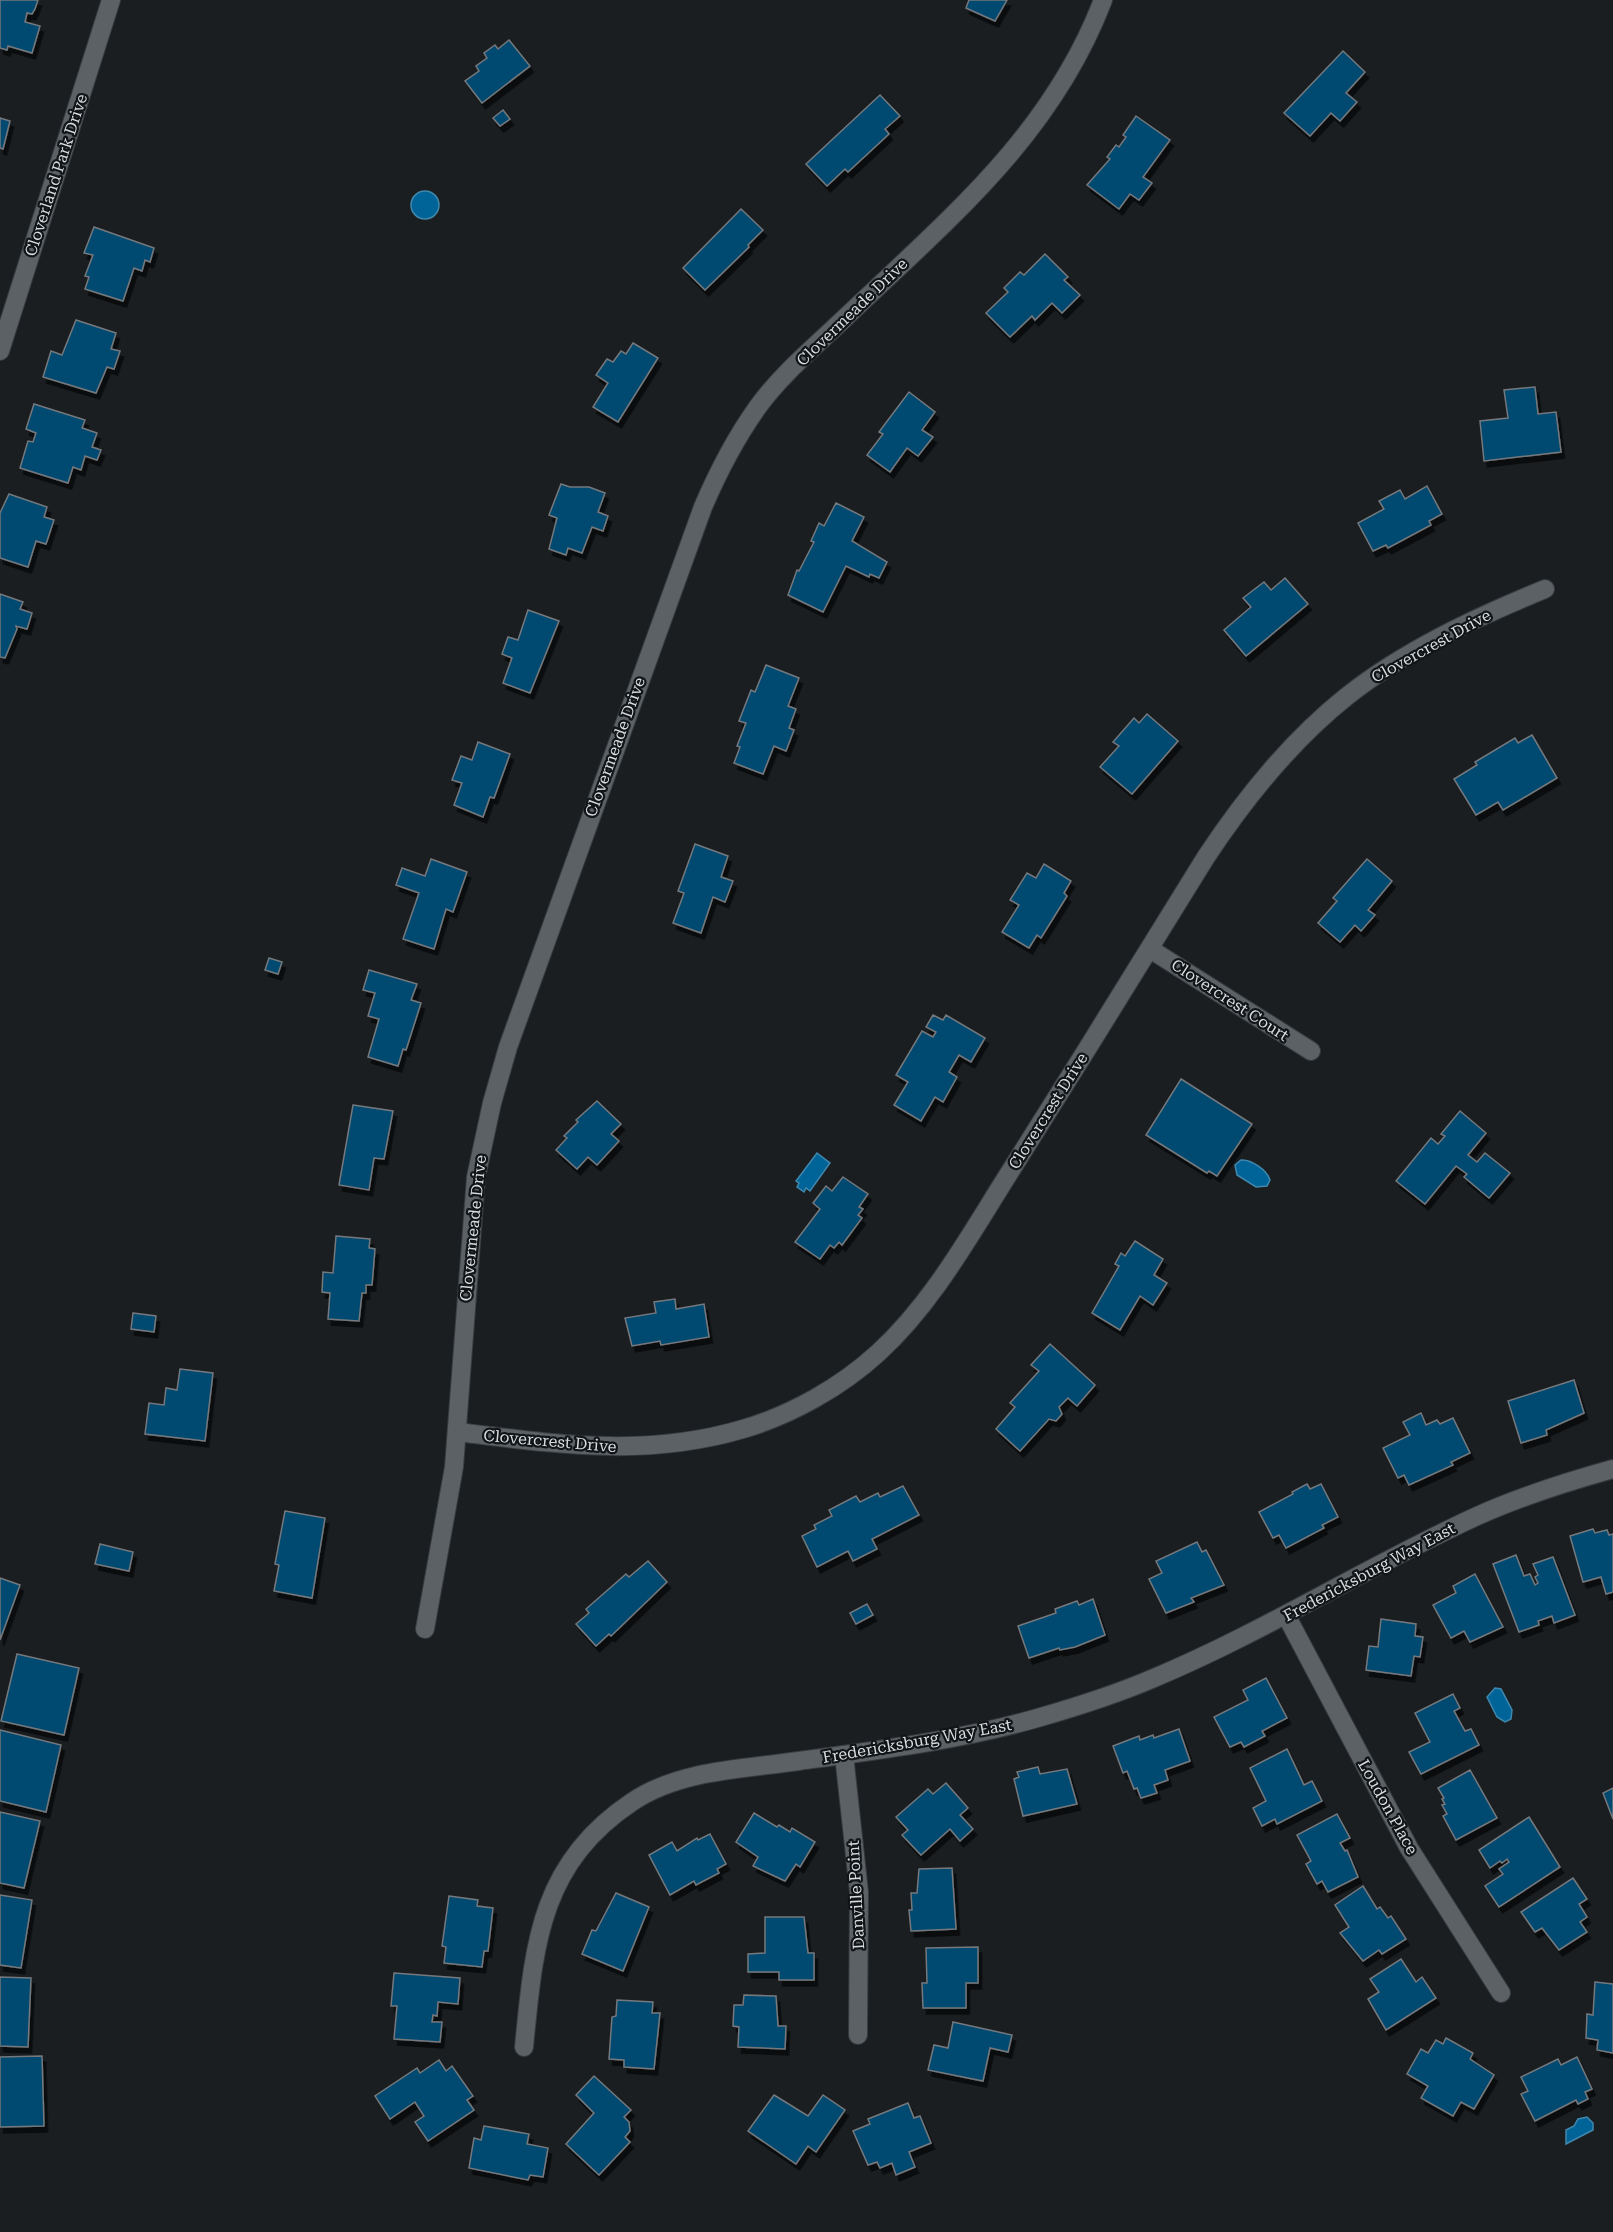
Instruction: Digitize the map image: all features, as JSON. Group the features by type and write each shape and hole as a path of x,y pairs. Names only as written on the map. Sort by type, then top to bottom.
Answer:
{"street":[{"name":"Cloverland Park Drive","path":"0,351 111,0"},
{"name":"Clovermeade Drive","path":"425,1629 449,1502 458,1432 467,1268 476,1177 492,1102 508,1047 681,562 714,482 742,430 769,393 954,216 1012,153 1054,95 1103,0"},
{"name":"Clovercrest Drive","path":"458,1432 606,1448 690,1442 744,1429 771,1419 828,1389 867,1362 898,1333 955,1259 1233,818 1277,763 1333,708 1356,689 1414,652 1466,624 1545,588"},
{"name":"Clovercrest Court","path":"1150,949 1311,1051"},
{"name":"Fredericksburg Way East","path":"524,2047 532,1961 544,1912 569,1867 604,1825 643,1796 690,1778 953,1738 1041,1717 1155,1678 1286,1615 1476,1516 1547,1489 1613,1469"},
{"name":"Loudon Place","path":"1286,1615 1409,1848 1501,1993"},
{"name":"Danville Point","path":"844,1755 859,1892 858,2035"}],"water":[{"path":"425,191 435,195 439,205 435,215 425,219 415,215 411,205 415,195"},
{"path":"817,1153 830,1163 810,1191 806,1188 804,1192 797,1187 799,1183 796,1181"},
{"path":"1241,1160 1254,1163 1262,1169 1270,1180 1267,1186 1256,1187 1237,1175 1235,1165"},
{"path":"1495,1688 1501,1689 1512,1710 1511,1719 1505,1722 1497,1717 1487,1697"},
{"path":"1587,2117 1593,2123 1593,2130 1566,2144 1566,2130 1574,2126 1578,2119"}],"building":[{"path":"0,0 38,0 32,14 27,13 25,22 40,26 32,53 8,46 7,50 0,48"},
{"path":"969,0 1007,0 995,21 966,8"},
{"path":"509,40 530,66 482,103 465,81 479,71 476,66 487,58 484,53 495,45 498,49"},
{"path":"1343,51 1365,72 1346,93 1357,102 1340,121 1331,113 1310,136 1284,113"},
{"path":"880,95 900,116 885,129 889,134 848,172 845,169 827,186 806,164"},
{"path":"503,110 510,119 500,126 493,118"},
{"path":"1136,116 1170,140 1143,177 1152,183 1139,200 1130,194 1119,209 1087,185 1110,159 1107,157 1116,145 1119,147 1126,137 1123,135"},
{"path":"0,118 10,121 3,149 0,148"},
{"path":"741,209 763,230 705,290 683,268"},
{"path":"94,227 154,248 150,262 145,260 142,271 134,268 123,301 85,289 89,277 85,276 93,255 84,253"},
{"path":"1045,254 1068,277 1064,280 1080,295 1062,313 1052,303 1035,320 1032,316 1010,337 986,313 1008,292 1004,288 1020,272 1024,275"},
{"path":"76,320 116,333 111,349 120,351 114,369 107,367 96,393 43,377 51,351 62,355"},
{"path":"633,343 658,358 618,422 593,407 608,383 596,375 607,359 613,362 621,351 626,354"},
{"path":"1535,387 1538,414 1556,412 1561,452 1484,461 1480,421 1508,418 1504,390"},
{"path":"909,392 935,412 922,430 933,437 918,456 907,448 890,472 867,455 883,434 879,432"},
{"path":"34,404 85,420 82,428 97,433 92,447 101,450 97,460 85,456 81,470 73,467 68,483 20,468 28,441 33,442 36,433 26,429"},
{"path":"561,484 570,487 589,487 605,493 598,512 608,516 603,531 592,527 582,553 568,548 566,555 549,549 557,518 549,515"},
{"path":"1427,486 1442,514 1429,521 1431,525 1388,548 1386,545 1373,551 1358,523 1384,509 1379,501 1400,490 1405,499"},
{"path":"9,494 47,507 44,517 54,520 46,544 36,541 28,567 0,558 0,513"},
{"path":"836,503 864,517 852,541 887,562 879,578 870,574 869,577 846,566 823,612 788,595 797,570 799,571 814,542 811,541 819,523 824,526"},
{"path":"1285,578 1308,604 1246,656 1224,630 1251,607 1243,598 1264,582 1271,590"},
{"path":"0,594 23,602 20,609 32,613 27,629 16,626 17,629 5,658 0,657"},
{"path":"528,610 559,621 530,693 503,683 512,658 502,654 508,637 518,640"},
{"path":"766,665 799,678 788,706 796,709 789,728 794,730 786,751 774,746 763,774 734,763 740,747 737,746 746,723 739,721 751,690 755,692"},
{"path":"1147,714 1178,741 1132,794 1100,767 1119,746 1113,742 1134,718 1139,723"},
{"path":"1532,735 1557,778 1503,810 1498,802 1476,815 1454,779 1477,765 1475,762 1515,738 1518,743"},
{"path":"478,742 510,754 494,798 490,797 483,817 454,805 462,783 452,780 461,756 472,760"},
{"path":"695,844 728,856 721,877 733,881 725,902 713,897 701,933 673,923 684,893 678,891"},
{"path":"431,859 467,872 453,912 446,909 434,949 403,939 419,893 396,885 402,868 425,876"},
{"path":"1367,859 1392,881 1368,910 1375,915 1361,931 1355,925 1340,942 1318,923 1337,901 1333,898"},
{"path":"1044,864 1071,881 1064,893 1067,896 1041,938 1037,935 1029,948 1002,932 1019,905 1010,900 1027,873 1036,878"},
{"path":"269,958 282,962 278,974 265,970"},
{"path":"369,970 417,984 411,1000 421,1003 406,1050 403,1049 398,1066 368,1057 379,1019 368,1016 375,993 363,990"},
{"path":"933,1015 943,1020 946,1015 985,1038 971,1062 959,1055 949,1072 957,1077 943,1102 935,1097 921,1121 894,1105 908,1082 896,1075 922,1031 933,1037 936,1032 926,1027"},
{"path":"1181,1079 1252,1124 1217,1176 1209,1171 1207,1173 1146,1135"},
{"path":"597,1101 621,1124 611,1134 619,1141 597,1165 588,1157 577,1169 556,1150 567,1138 564,1136 578,1122 576,1120"},
{"path":"353,1105 393,1111 384,1159 374,1158 369,1190 339,1185"},
{"path":"1460,1111 1486,1133 1468,1155 1477,1162 1485,1153 1510,1173 1489,1198 1464,1177 1467,1174 1456,1166 1425,1204 1396,1181 1431,1138 1438,1144 1445,1136 1441,1134"},
{"path":"843,1177 868,1194 859,1207 863,1209 858,1215 862,1218 842,1245 839,1242 834,1248 830,1245 820,1259 795,1242 820,1209 813,1203 826,1186 832,1191"},
{"path":"336,1236 370,1239 369,1248 375,1249 372,1285 366,1285 366,1293 362,1293 359,1321 328,1319 330,1293 322,1292 323,1272 333,1273"},
{"path":"1135,1241 1163,1259 1154,1275 1167,1283 1153,1305 1140,1296 1120,1330 1092,1313 1119,1266 1115,1264 1121,1253 1125,1256"},
{"path":"675,1299 676,1309 704,1304 709,1337 661,1345 660,1341 632,1346 625,1318 656,1313 654,1302"},
{"path":"133,1313 156,1316 154,1332 131,1329"},
{"path":"1050,1344 1095,1385 1077,1406 1068,1398 1059,1407 1062,1414 1056,1421 1049,1419 1020,1451 996,1429 1015,1407 1010,1403 1039,1371 1031,1365"},
{"path":"180,1369 213,1373 205,1441 145,1434 149,1403 164,1405 166,1388 177,1390"},
{"path":"1574,1380 1584,1413 1546,1430 1547,1435 1521,1443 1508,1401"},
{"path":"1421,1413 1426,1425 1437,1420 1440,1424 1453,1418 1470,1453 1451,1462 1453,1465 1409,1485 1404,1475 1398,1478 1383,1448 1410,1435 1403,1422"},
{"path":"1307,1484 1310,1489 1321,1484 1338,1517 1322,1525 1324,1528 1286,1548 1279,1535 1273,1538 1259,1512"},
{"path":"903,1486 919,1515 872,1539 877,1549 853,1561 848,1551 817,1567 802,1536 816,1529 814,1525 832,1516 829,1510 856,1496 860,1502 878,1493 880,1497"},
{"path":"285,1511 325,1518 312,1598 274,1591 279,1565 275,1564"},
{"path":"1593,1529 1595,1533 1607,1530 1609,1535 1613,1534 1613,1592 1606,1594 1601,1577 1583,1582 1570,1536"},
{"path":"1197,1542 1202,1552 1206,1550 1224,1585 1191,1598 1194,1602 1166,1613 1149,1579 1162,1573 1156,1561"},
{"path":"100,1544 133,1552 129,1571 95,1564"},
{"path":"1516,1555 1524,1576 1530,1574 1535,1585 1538,1583 1535,1577 1538,1575 1533,1564 1553,1557 1575,1615 1554,1623 1552,1616 1538,1621 1539,1625 1519,1632 1493,1564"},
{"path":"648,1561 667,1582 611,1636 609,1634 596,1646 576,1624 589,1613 586,1609 626,1574 629,1577"},
{"path":"1475,1574 1503,1627 1470,1642 1464,1631 1451,1638 1433,1605 1456,1593 1453,1586"},
{"path":"0,1578 20,1585 0,1640"},
{"path":"1093,1599 1105,1635 1075,1647 1060,1650 1059,1648 1029,1658 1018,1626 1056,1613 1055,1609 1077,1601 1079,1605"},
{"path":"867,1604 873,1615 856,1624 850,1613"},
{"path":"1381,1619 1416,1624 1415,1636 1423,1637 1420,1657 1414,1656 1411,1676 1366,1670 1369,1646 1378,1647"},
{"path":"17,1654 79,1668 64,1735 1,1721"},
{"path":"1266,1678 1287,1718 1262,1731 1265,1736 1244,1747 1241,1742 1230,1747 1214,1717 1248,1700 1243,1690"},
{"path":"1453,1694 1460,1708 1454,1711 1465,1731 1471,1729 1479,1745 1421,1774 1409,1752 1430,1742 1415,1713"},
{"path":"1179,1729 1190,1761 1165,1770 1168,1780 1154,1785 1157,1793 1141,1798 1137,1788 1134,1789 1127,1771 1123,1773 1113,1746 1139,1736 1140,1740 1153,1735 1154,1738"},
{"path":"0,1730 61,1745 46,1812 0,1801"},
{"path":"1287,1749 1304,1785 1312,1781 1322,1801 1277,1824 1275,1819 1262,1826 1253,1808 1266,1801 1250,1768"},
{"path":"1038,1767 1040,1774 1067,1769 1077,1804 1023,1816 1014,1779 1019,1777 1017,1772"},
{"path":"1470,1770 1497,1818 1456,1840 1443,1816 1447,1814 1442,1805 1445,1804 1442,1799 1444,1798 1438,1788"},
{"path":"946,1783 968,1808 960,1815 973,1829 960,1841 950,1829 921,1855 902,1835 908,1830 896,1817 928,1789 933,1794"},
{"path":"1613,1788 1613,1819 1603,1793"},
{"path":"0,1812 40,1821 24,1888 0,1883"},
{"path":"754,1813 777,1827 779,1825 790,1832 792,1828 815,1842 800,1867 796,1864 785,1881 753,1866 758,1857 736,1842"},
{"path":"1337,1814 1350,1838 1340,1843 1345,1851 1347,1850 1358,1877 1328,1892 1322,1881 1317,1884 1306,1864 1311,1861 1297,1835"},
{"path":"1529,1817 1560,1867 1499,1907 1485,1886 1503,1874 1499,1869 1509,1862 1507,1859 1502,1863 1500,1861 1490,1868 1479,1850"},
{"path":"710,1834 726,1864 717,1869 719,1873 696,1885 694,1881 670,1895 649,1855 672,1842 677,1851 697,1838 698,1840"},
{"path":"952,1868 956,1929 911,1931 909,1910 912,1910 911,1893 917,1893 919,1869"},
{"path":"1573,1878 1587,1899 1579,1904 1587,1917 1580,1922 1587,1932 1559,1950 1542,1928 1535,1932 1521,1912"},
{"path":"1363,1886 1377,1909 1380,1907 1388,1918 1391,1916 1406,1939 1382,1954 1379,1950 1363,1961 1340,1933 1349,1927 1335,1905"},
{"path":"616,1893 649,1907 623,1971 582,1954 592,1930 596,1931"},
{"path":"0,1895 32,1900 21,1968 0,1965"},
{"path":"449,1896 478,1900 477,1906 493,1908 488,1951 484,1951 482,1967 444,1963 446,1947 442,1946"},
{"path":"765,1917 804,1917 808,1953 814,1953 814,1980 779,1980 779,1972 748,1972 748,1954 765,1953"},
{"path":"978,1947 978,1983 966,1983 966,2008 923,2008 922,1983 927,1983 926,1948"},
{"path":"1401,1959 1416,1982 1422,1977 1436,1998 1386,2030 1368,1999 1379,1992 1370,1979"},
{"path":"394,1973 460,1978 458,2004 438,2002 437,2016 433,2015 432,2022 442,2022 440,2042 394,2039 397,2006 391,2006"},
{"path":"0,1977 31,1978 28,2047 0,2046"},
{"path":"1595,1982 1613,1984 1613,2053 1597,2050 1598,2040 1586,2038 1587,2014 1593,2015"},
{"path":"744,1995 776,1996 778,2026 786,2026 785,2049 738,2047 739,2027 733,2026 734,2005 743,2005"},
{"path":"617,2000 653,2002 652,2013 660,2013 654,2069 624,2067 624,2060 609,2059 612,2017 616,2016"},
{"path":"953,2022 1012,2035 1008,2052 990,2048 983,2081 928,2070 934,2045 948,2048"},
{"path":"1446,2038 1473,2053 1470,2059 1494,2075 1474,2109 1461,2102 1453,2116 1421,2098 1428,2086 1407,2074 1421,2049 1428,2053 1436,2040 1443,2044"},
{"path":"42,2056 44,2126 0,2127 0,2057"},
{"path":"1577,2057 1592,2089 1585,2092 1588,2099 1578,2104 1576,2100 1535,2121 1521,2094 1528,2091 1521,2077 1558,2059 1561,2065"},
{"path":"439,2060 446,2071 452,2066 473,2096 467,2100 474,2110 428,2141 415,2122 424,2116 415,2102 390,2119 375,2096 417,2068 420,2073"},
{"path":"594,2076 631,2110 624,2117 629,2122 630,2131 625,2137 630,2142 599,2175 566,2144 594,2113 576,2095"},
{"path":"774,2095 808,2116 823,2095 845,2110 816,2152 808,2146 796,2164 748,2131"},
{"path":"908,2103 914,2118 920,2116 931,2143 909,2152 915,2167 896,2175 892,2163 880,2168 877,2162 868,2165 853,2131 870,2124 868,2119"},
{"path":"484,2126 529,2134 527,2144 548,2148 543,2177 530,2175 528,2180 469,2168 474,2138 481,2140"}]}
